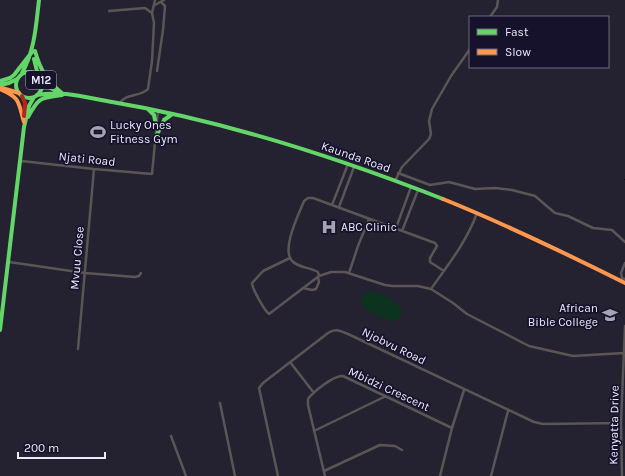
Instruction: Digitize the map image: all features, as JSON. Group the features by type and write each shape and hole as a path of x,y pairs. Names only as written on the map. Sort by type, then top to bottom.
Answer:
{"main road":[{"name":"M12","path":"24,122 30,103 42,88 34,63 34,42 39,0"},
{"name":"M12","path":"0,330 21,161 24,122 25,103 16,86 17,79 29,62 34,50"},
{"path":"0,81 14,75 34,50"},
{"path":"34,50 39,67 44,76 50,84 63,94"},
{"name":"M12","path":"22,73 31,72 40,78"},
{"name":"Kaunda Road","path":"40,78 48,87 63,94"},
{"path":"0,85 9,84 17,79"},
{"path":"0,89 18,98 21,105 24,122"},
{"path":"0,89 20,94"},
{"name":"Kaunda Road","path":"35,96 46,93 63,94 148,108 171,115 238,130 355,166 477,213 564,252 625,283"},
{"name":"M12","path":"20,94 29,98 35,96"},
{"path":"24,122 34,104 38,100 45,97 63,94"},
{"path":"148,108 154,115 156,125"},
{"path":"155,139 158,136 162,122 171,115"}],"street":[{"path":"120,103 129,96 146,92 148,89 152,61 154,23 152,13 155,0"},
{"path":"491,16 497,7 498,0"},
{"path":"155,5 163,1 165,6 157,71"},
{"path":"109,11 145,8 152,13"},
{"path":"395,181 402,167 429,139 431,134 428,122 432,110 451,76 469,50"},
{"path":"155,139 158,111"},
{"name":"Njati Road","path":"21,161 152,174 155,139"},
{"path":"332,205 348,164"},
{"path":"339,207 355,166"},
{"name":"Mvuu Close","path":"78,349 94,169"},
{"path":"398,173 430,185 449,182 475,189 494,188 512,190 535,196 556,213 568,216 593,228 612,230 625,242"},
{"path":"396,228 411,187"},
{"path":"402,230 418,189"},
{"path":"303,288 312,290 316,289 319,282 318,272 299,265 290,258 289,239 305,200 308,198 313,198 339,207 436,243 436,247 430,258 430,262 444,271"},
{"path":"431,289 463,242 472,227 477,213"},
{"path":"349,273 369,219"},
{"path":"290,258 263,272 253,281 253,287 259,300 269,314 319,276 335,272 349,273 385,285 418,286 431,289 467,314 529,346 573,356 624,353"},
{"path":"8,262 135,277 139,276 141,273"},
{"path":"625,263 621,273 622,278 625,279"},
{"name":"Kenyatta Drive","path":"622,476 621,423 625,327"},
{"name":"Njobvu Road","path":"278,476 259,388 263,382 333,330 337,330 531,421 540,423 621,423"},
{"path":"290,362 314,393 308,399 308,403 325,476"},
{"name":"Mbidzi Crescent","path":"314,393 336,377 341,376 452,428"},
{"path":"440,476 452,428 464,390"},
{"path":"314,431 386,396"},
{"path":"220,404 235,476"},
{"path":"491,476 508,411"},
{"path":"172,436 186,476"},
{"path":"324,472 380,445 395,446 402,450"}],"green space":[{"path":"368,292 377,293 388,297 397,304 402,311 399,319 396,321 389,320 378,316 367,309 362,303 362,300 363,296"}],"traffic: fast":[{"path":"22,73 30,55 36,28 39,0"},
{"path":"35,51 39,64 48,80 62,93"},
{"path":"0,81 14,75 32,52"},
{"path":"34,59 38,75"},
{"path":"29,72 38,76 42,85 38,94 29,98 20,94 16,85 20,76 29,72"},
{"path":"0,85 17,79"},
{"path":"41,80 49,87 60,93"},
{"path":"37,95 55,93 65,94 196,119 321,155 443,199"},
{"path":"28,117 38,102 44,98 62,95"},
{"path":"0,330 24,127 29,106 34,97"},
{"path":"148,109 154,115 156,125"},
{"path":"155,139 164,120 171,115"}],"traffic: slow":[{"path":"2,88 19,93"},
{"path":"0,89 12,95 18,101 24,122"},
{"path":"443,199 535,239 625,283"}],"traffic: jam":[{"path":"22,96 25,103 24,116"}],"place":[{"name":"Lucky Ones Fitness Gym","path":"98,132"},
{"name":"ABC Clinic","path":"329,227"},
{"name":"African Bible College","path":"610,315"}]}
